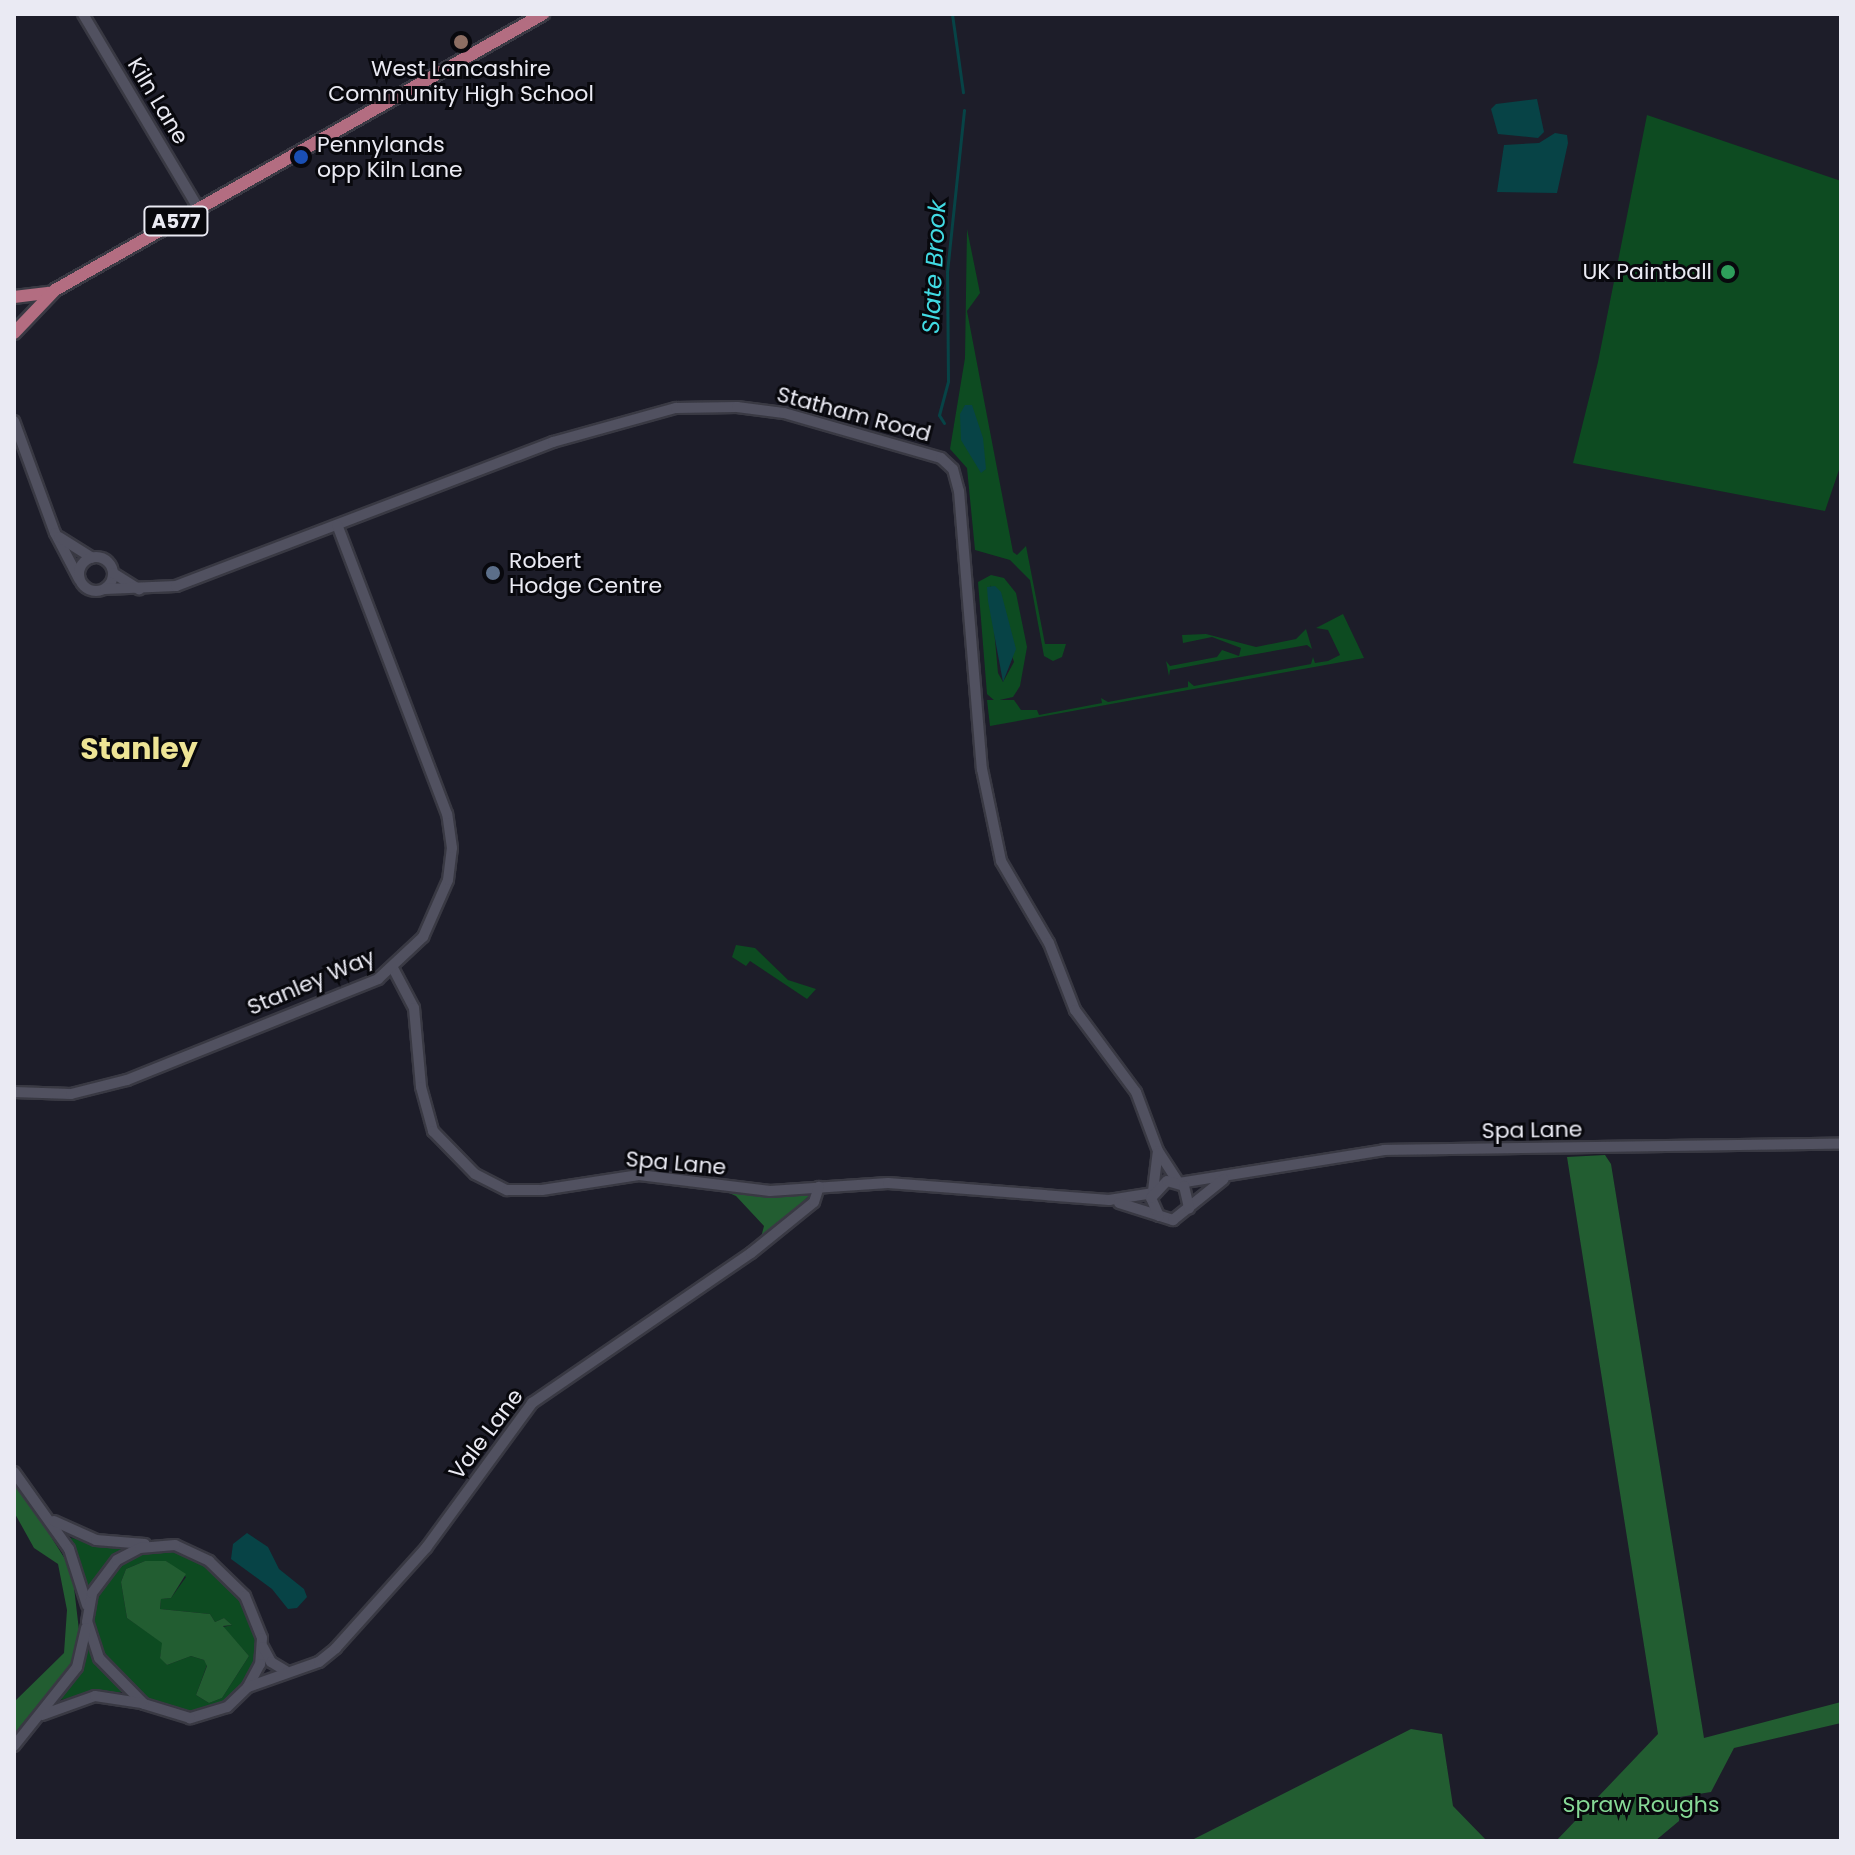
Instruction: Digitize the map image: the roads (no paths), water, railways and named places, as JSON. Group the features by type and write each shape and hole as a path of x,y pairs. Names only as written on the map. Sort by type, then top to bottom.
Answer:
{"main road":[{"name":"A577","path":"14,333 55,290 543,14"},
{"name":"A577","path":"14,297 55,290"}],"street":[{"name":"Kiln Lane","path":"83,14 198,208"},
{"name":"Statham Road","path":"105,589 141,591 176,586 553,442 676,408 784,413 948,463 959,491 982,769 1001,861 1049,943 1075,1010 1136,1092 1158,1151 1179,1183"},
{"path":"14,421 55,533 79,579 91,591 105,589 113,573"},
{"name":"Stanley Way","path":"14,1092 71,1094 127,1080 378,979 423,937 437,913 452,848 447,814 337,525"},
{"path":"55,533 92,558 107,562 113,573 141,591"},
{"path":"79,579 83,563 92,558"},
{"name":"Spa Lane","path":"393,968 414,1008 428,1123 450,1154 486,1182 530,1191 639,1175 749,1190 911,1184 1109,1200 1161,1217"},
{"name":"Spa Lane","path":"1179,1183 1384,1150 1841,1144"},
{"name":"Statham Road","path":"1153,1192 1158,1151"},
{"path":"1189,1209 1190,1197 1179,1183 1167,1181 1153,1192 1151,1204 1161,1217 1173,1220 1189,1209 1226,1177"},
{"name":"Vale Lane","path":"248,1687 286,1671 319,1662 374,1611 540,1396 751,1253 809,1208 819,1187"},
{"name":"Spa Lane","path":"1109,1200 1153,1192"},
{"path":"14,1472 52,1520 75,1564 88,1608"},
{"path":"52,1520 96,1540 187,1548 209,1561 252,1605 262,1647 271,1662 286,1671"},
{"path":"14,1746 77,1667 88,1608 99,1581 117,1560 154,1545"},
{"path":"87,1622 99,1658 144,1704"},
{"path":"37,1718 95,1696 144,1704 177,1717 202,1716 227,1707 248,1687 262,1647"}],"waterway":[{"name":"Slate Brook","path":"952,14 963,92"},
{"name":"Slate Brook","path":"944,423 939,415 948,381 947,272 964,110"}],"place":[{"name":"West Lancashire Community High School","path":"461,42"},
{"name":"Pennylands opp Kiln Lane","path":"301,157"},
{"name":"UK Paintball","path":"1728,272"},
{"name":"Robert Hodge Centre","path":"493,573"}],"district":[{"name":"Stanley","path":"139,749"}],"park label":[{"name":"Spraw Roughs","path":"1641,1805"}]}
